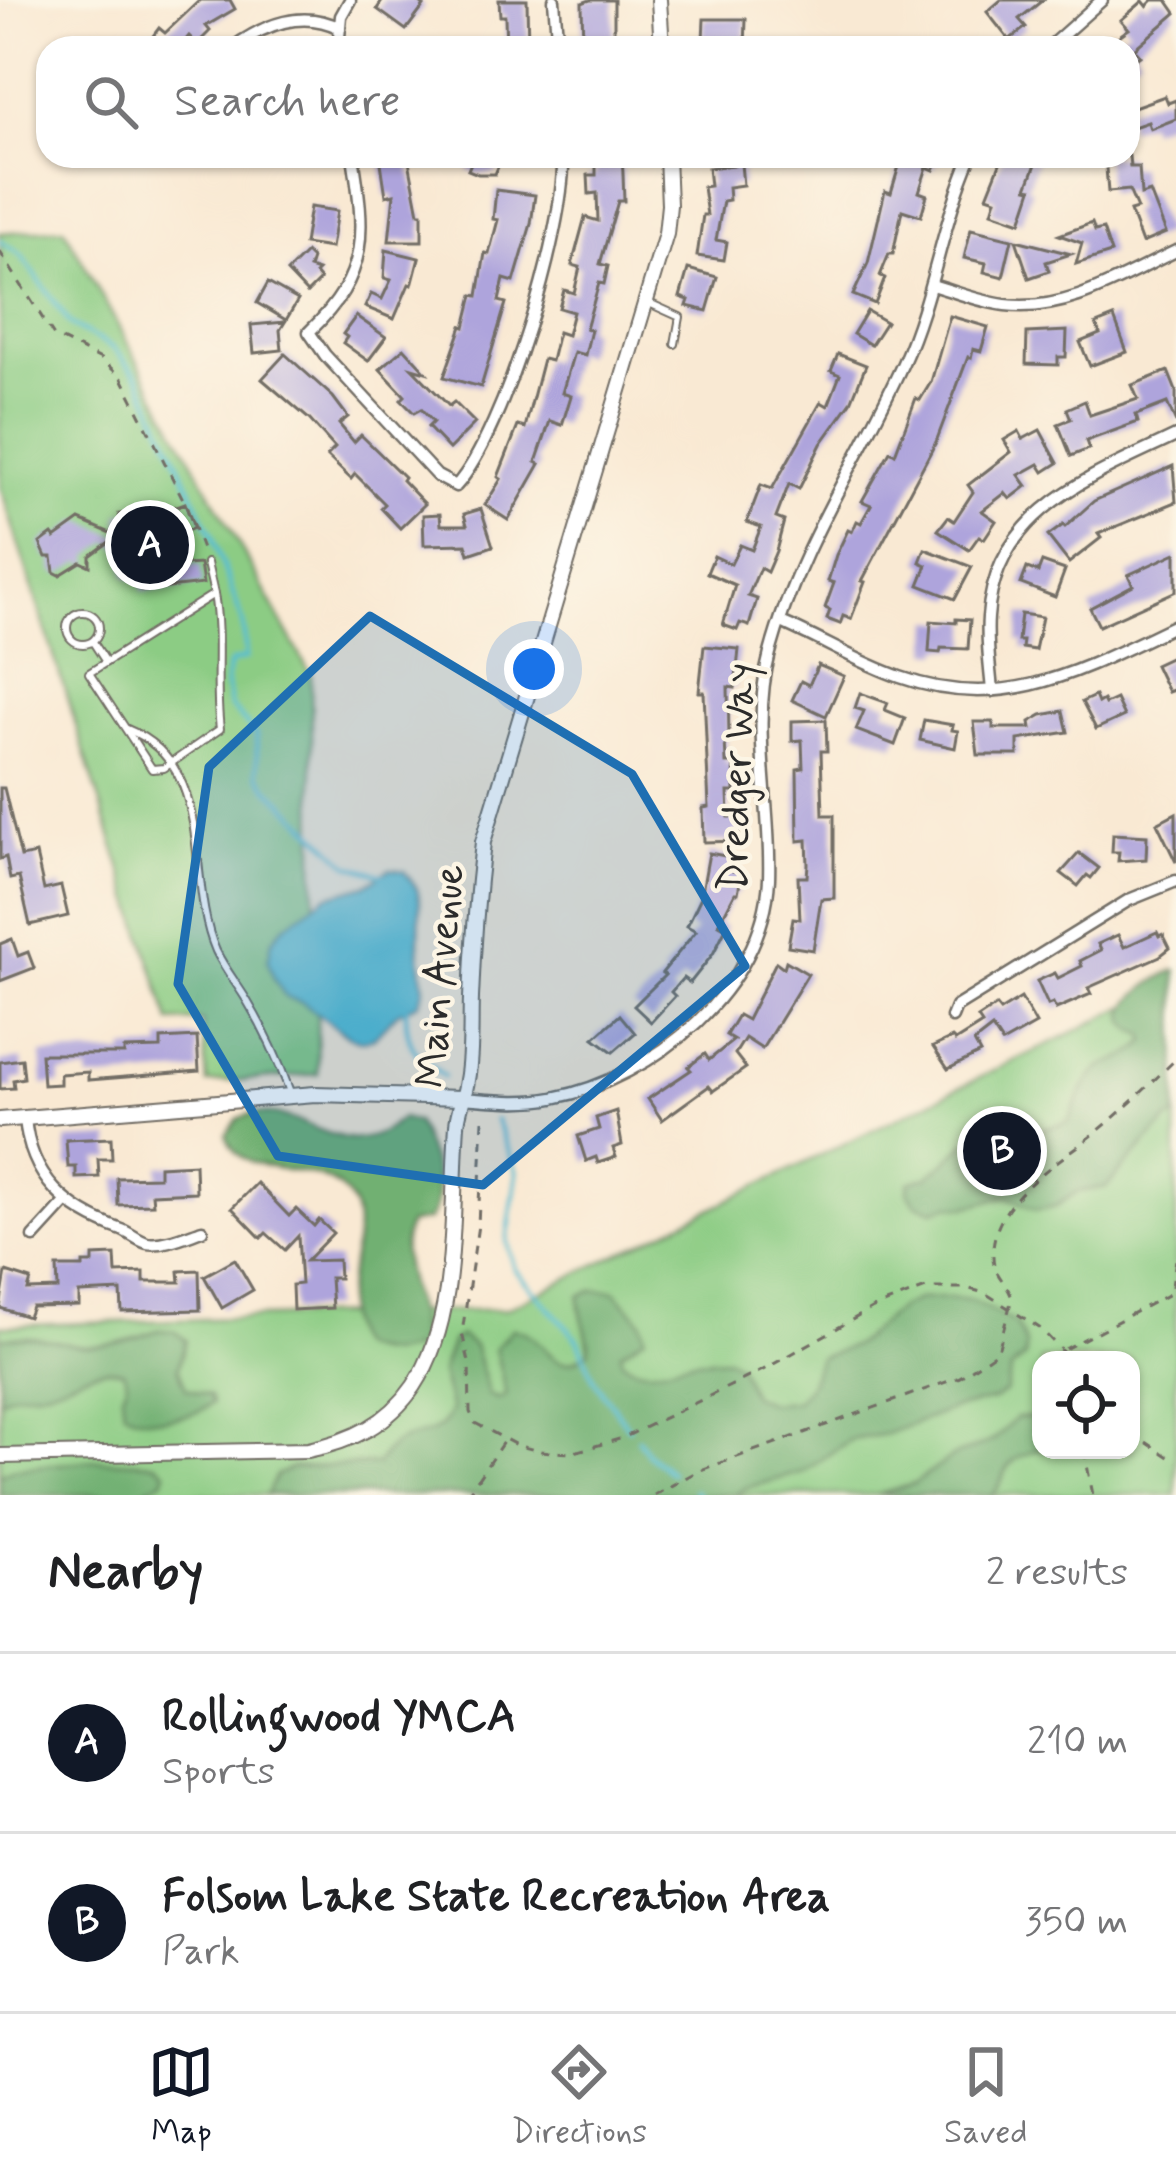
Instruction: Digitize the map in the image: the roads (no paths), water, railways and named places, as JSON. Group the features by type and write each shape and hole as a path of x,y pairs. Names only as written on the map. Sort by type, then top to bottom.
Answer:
{"street":[{"path":"339,36 350,0"},
{"path":"554,0 557,36"},
{"path":"659,0 661,36"},
{"path":"1062,36 1102,0"},
{"path":"249,36 285,22 313,19 340,28"},
{"path":"354,168 361,250 342,295 309,332 436,476 456,486 473,468 507,392 554,234 561,168"},
{"name":"Main Avenue","path":"0,1456 308,1450 350,1439 376,1425 402,1402 422,1374 441,1319 454,1223 483,842 646,302 669,215 667,168"},
{"name":"Dredger Way","path":"462,1098 549,1099 598,1084 671,1044 697,1022 736,974 758,930 769,884 762,695 781,622 820,522 903,363 967,168"},
{"path":"932,285 1010,306 1054,303 1087,293 1176,251"},
{"path":"992,691 987,635 991,591 1020,530 1072,486 1176,436"},
{"path":"781,622 895,676 944,689 992,691 1053,681 1176,625"},
{"path":"952,1016 956,1007 1129,899 1176,880"},
{"path":"0,1120 292,1095 462,1098"},
{"path":"25,1118 35,1164 66,1202 92,1220 147,1244 202,1230"},
{"path":"34,1237 66,1202"}],"lane":[{"path":"646,302 680,316 675,344"},
{"path":"206,562 214,594 218,635 214,691 220,729 172,764 152,770 89,674 214,594"},
{"path":"85,612 96,618 100,631 93,642 81,645 70,639 66,626 73,615 85,612"},
{"path":"93,642 106,662"},
{"path":"126,728 160,747 184,785 197,830 201,891 216,951 274,1047 292,1095"}],"water":[{"path":"390,869 404,871 417,889 424,989 419,1003 397,1013 374,1038 361,1041 286,997 268,961 272,941 283,927 326,896 366,885"}],"waterway":[{"path":"0,241 21,255 71,325 113,348 139,377 212,535 243,622 246,658 230,663 226,680 230,706 256,735 258,774 349,865 386,876"},
{"path":"406,1005 413,1047 444,1076"},
{"path":"496,1120 517,1173 507,1241 515,1270 578,1339 594,1380 629,1428"},
{"path":"638,1439 671,1473"},
{"path":"694,1491 697,1495"}],"place":[{"name":"Rollingwood YMCA","path":"150,545"},
{"name":"Folsom Lake State Recreation Area","path":"1002,1151"}]}
